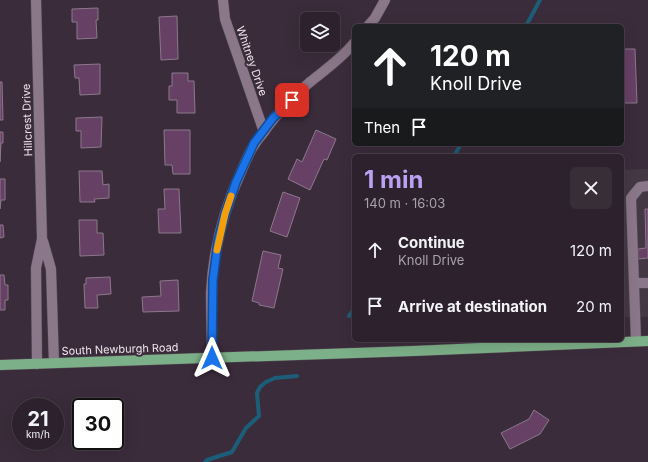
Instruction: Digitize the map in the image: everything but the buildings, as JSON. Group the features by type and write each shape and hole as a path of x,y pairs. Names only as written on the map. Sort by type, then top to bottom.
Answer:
{"main road":[{"name":"South Newburgh Road","path":"624,342 648,341"},
{"name":"South Newburgh Road","path":"0,365 413,351 614,342"}],"street":[{"name":"Hillcrest Drive","path":"36,0 42,239 36,268 37,364"},
{"name":"Whitney Drive","path":"223,0 225,19 264,132"},
{"path":"370,24 385,0"},
{"path":"212,358 212,293 218,241 236,182 254,143 264,132 273,118 308,84 352,45"},
{"path":"636,341 631,198 640,187 648,186"},
{"name":"Hillcrest Drive","path":"42,239 51,269 54,363"},
{"path":"634,283 648,283"}],"shaded area":[{"path":"648,169 648,317 624,317 624,170"}],"waterway":[{"path":"527,24 540,0"},
{"path":"455,154 460,146"},
{"path":"349,316 352,312"},
{"path":"205,462 232,452 246,428 259,416 257,393 260,387 266,382 275,378 297,376"}],"slow traffic":[{"path":"217,250 218,241 231,196"}],"route":[{"path":"212,358 212,293 214,268 218,241 225,214 236,182 254,143 264,132 273,118 292,100"}]}
